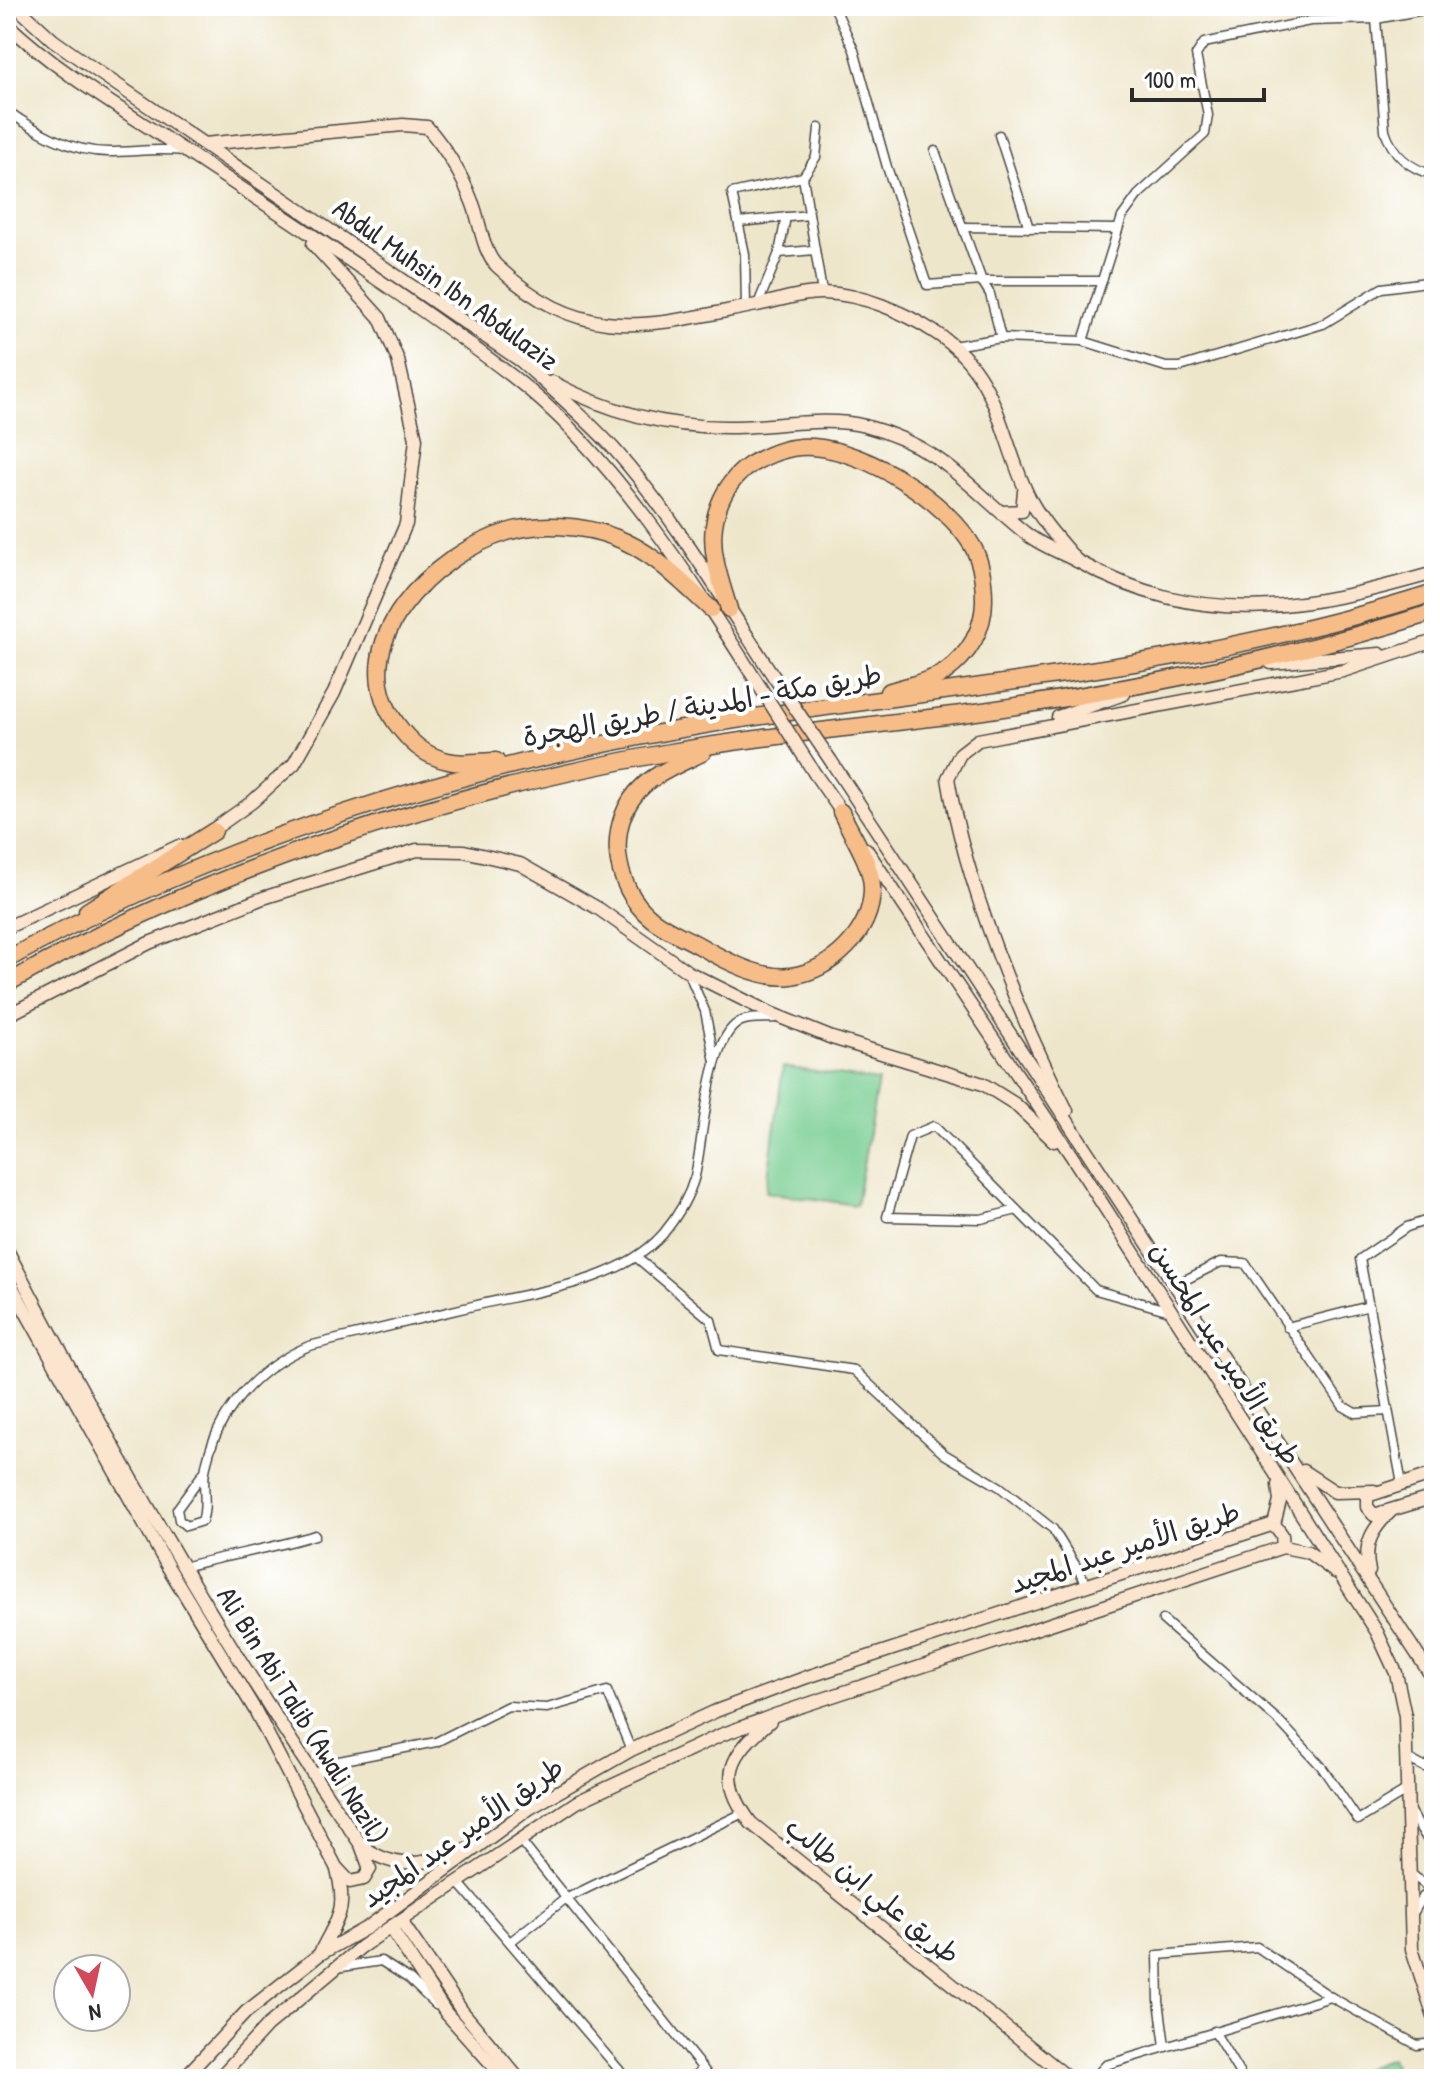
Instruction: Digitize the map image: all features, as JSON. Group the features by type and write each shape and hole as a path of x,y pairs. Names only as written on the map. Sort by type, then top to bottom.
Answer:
{"highway":[{"path":"729,609 714,560 714,525 723,496 736,474 786,449 812,446 852,455 902,479 956,523 974,549 984,590 981,626 966,653 943,673 848,705"},
{"path":"526,760 448,761 411,745 389,713 381,687 381,657 389,628 415,592 442,564 470,546 510,531 557,525 614,536 656,559 711,609"},
{"name":"طريق مكة - المدينة / طريق الهجرة","path":"6,960 187,873 298,828 428,785 526,760 781,713 1232,648 1354,619 1434,593"},
{"path":"1164,679 1236,666 1434,612"},
{"name":"طريق مكة - المدينة / طريق الهجرة","path":"6,984 114,927 196,892 437,806 534,780 789,733 983,711 1164,679"},
{"path":"723,744 643,786 619,823 618,867 634,898 651,919 722,959 765,973 789,976 813,969 838,955 859,934 872,889 866,865 841,812"},
{"path":"51,937 112,892 214,831"}],"main road":[{"name":"Abdul Muhsin Ibn Abdulaziz","path":"16,6 53,40 532,371 616,452 675,525 831,761"},
{"name":"Abdul Muhsin Ibn Abdulaziz","path":"6,23 39,54 83,86 291,222 514,377 564,423 651,523 711,609 815,774"},
{"path":"204,144 403,125 427,127 450,153 473,203 493,262 527,293 576,318 629,327 822,292 889,307 953,346 968,359 991,391 1025,489 1045,525 1077,561"},
{"path":"6,928 214,831 294,764 334,693 406,524 416,439 410,401 380,318 291,222"},
{"path":"532,371 581,398 626,414 682,426 862,425 941,458 1026,534 1102,575 1185,603 1255,609 1344,598 1434,573"},
{"path":"1002,512 1022,511 1026,501 1025,489"},
{"path":"1085,1146 1034,1046 983,904 948,778 960,754 978,740 1343,671 1434,641"},
{"path":"1236,666 1400,652"},
{"path":"1013,733 1164,679"},
{"name":"طريق الأمير عبد المحسن","path":"831,761 1434,1680"},
{"name":"طريق الأمير عبد المحسن","path":"815,774 1073,1158 1377,1632 1396,1673 1405,1716 1412,1949 1434,2017"},
{"path":"6,1016 149,943 263,898 417,850 464,851 520,864 599,909 688,972 782,1018 832,1038 983,1084 1015,1104 1073,1158"},
{"name":"Ali Bin Abi Talib (Awali Nazil)","path":"6,1248 236,1659 361,1845 370,1869 364,1879 350,1882 336,1867 255,1710 160,1554 6,1276"},
{"path":"1295,1465 1335,1492 1385,1489"},
{"path":"1434,1474 1367,1496 1367,1507 1374,1515 1434,1497"},
{"path":"1274,1524 1280,1501 1277,1478"},
{"path":"1372,1582 1367,1546 1371,1533 1391,1510"},
{"name":"طريق الأمير عبد المجيد","path":"183,2079 246,2012 320,1954 368,1927 530,1808 631,1750 716,1711 807,1677 1087,1584 1274,1524 1282,1535 1283,1547 721,1735 577,1802 327,1974 267,2026 218,2079"},
{"path":"1283,1547 1308,1552 1341,1576"},
{"name":"طريق علي ابن طالب","path":"778,1714 749,1739 734,1758 729,1781 736,1803 743,1813 751,1823 1070,2079"},
{"path":"361,1845 384,1861 410,1865 477,1845"},
{"path":"320,1954 342,1911 344,1898 336,1867"},
{"path":"396,1924 446,2013 505,2079"},
{"path":"396,1924 519,2079"}],"street":[{"path":"834,6 854,50 887,167 927,285 982,281 1100,281"},
{"path":"1083,341 1117,229 1138,195 1205,134 1208,115 1196,55 1204,43 1310,21 1376,19 1434,8"},
{"path":"1376,19 1385,131 1390,147 1420,171 1434,175"},
{"path":"6,110 47,136 74,147 107,152 150,148 185,151"},
{"path":"819,128 816,157 803,177 822,292"},
{"path":"999,135 1029,228"},
{"path":"935,151 982,281 990,294 1001,338"},
{"path":"752,306 732,192 803,177"},
{"path":"739,222 809,215"},
{"path":"752,306 779,253 786,217"},
{"path":"963,227 1117,229"},
{"path":"779,253 815,250"},
{"path":"953,346 1001,338 1083,341 1166,367 1180,367 1323,324 1382,288 1400,283 1434,281"},
{"path":"688,972 705,1011 715,1063"},
{"path":"204,1472 204,1516 198,1525 186,1526 179,1520 177,1509 204,1472 233,1405 258,1374 280,1358 309,1346 591,1277 636,1257 681,1209 694,1178 715,1063 735,1025 748,1020 782,1018"},
{"path":"1017,1210 981,1219 887,1217 910,1136 934,1126 1017,1210 1096,1290 1171,1311"},
{"path":"1402,1484 1360,1259 1407,1227 1434,1218"},
{"path":"636,1257 711,1320 719,1350 854,1370 944,1454 1000,1487 1053,1529 1087,1584"},
{"path":"1175,1285 1221,1262 1240,1261 1251,1271 1343,1406 1355,1413 1388,1411"},
{"path":"1287,1327 1369,1306"},
{"path":"183,1567 238,1553 269,1550 315,1535"},
{"path":"1163,1620 1280,1722 1321,1766 1358,1820 1406,1791"},
{"path":"313,1775 334,1762 436,1742 508,1706 547,1708 607,1691 631,1750"},
{"path":"1407,1758 1424,1767 1434,1761"},
{"path":"1406,1806 1434,1850"},
{"path":"510,1942 565,1899 743,1813"},
{"path":"519,1839 711,2079"},
{"path":"1409,1872 1424,1884 1434,1886"},
{"path":"458,1882 627,2079"},
{"path":"1411,1917 1434,1886"},
{"path":"1165,2046 1159,2001 1158,1955 1257,1947 1331,1997 1417,2045 1434,2043"},
{"path":"327,1974 351,1964 381,1961 409,1979 446,2013"},
{"path":"1427,2000 1434,1980"},
{"path":"1093,2079 1106,2065 1331,1997"},
{"path":"1214,2031 1243,2079"},
{"path":"690,2079 703,2069"}],"green space":[{"path":"783,1067 878,1081 856,1205 766,1192"},
{"path":"1391,2058 1399,2079 1339,2079"}]}
